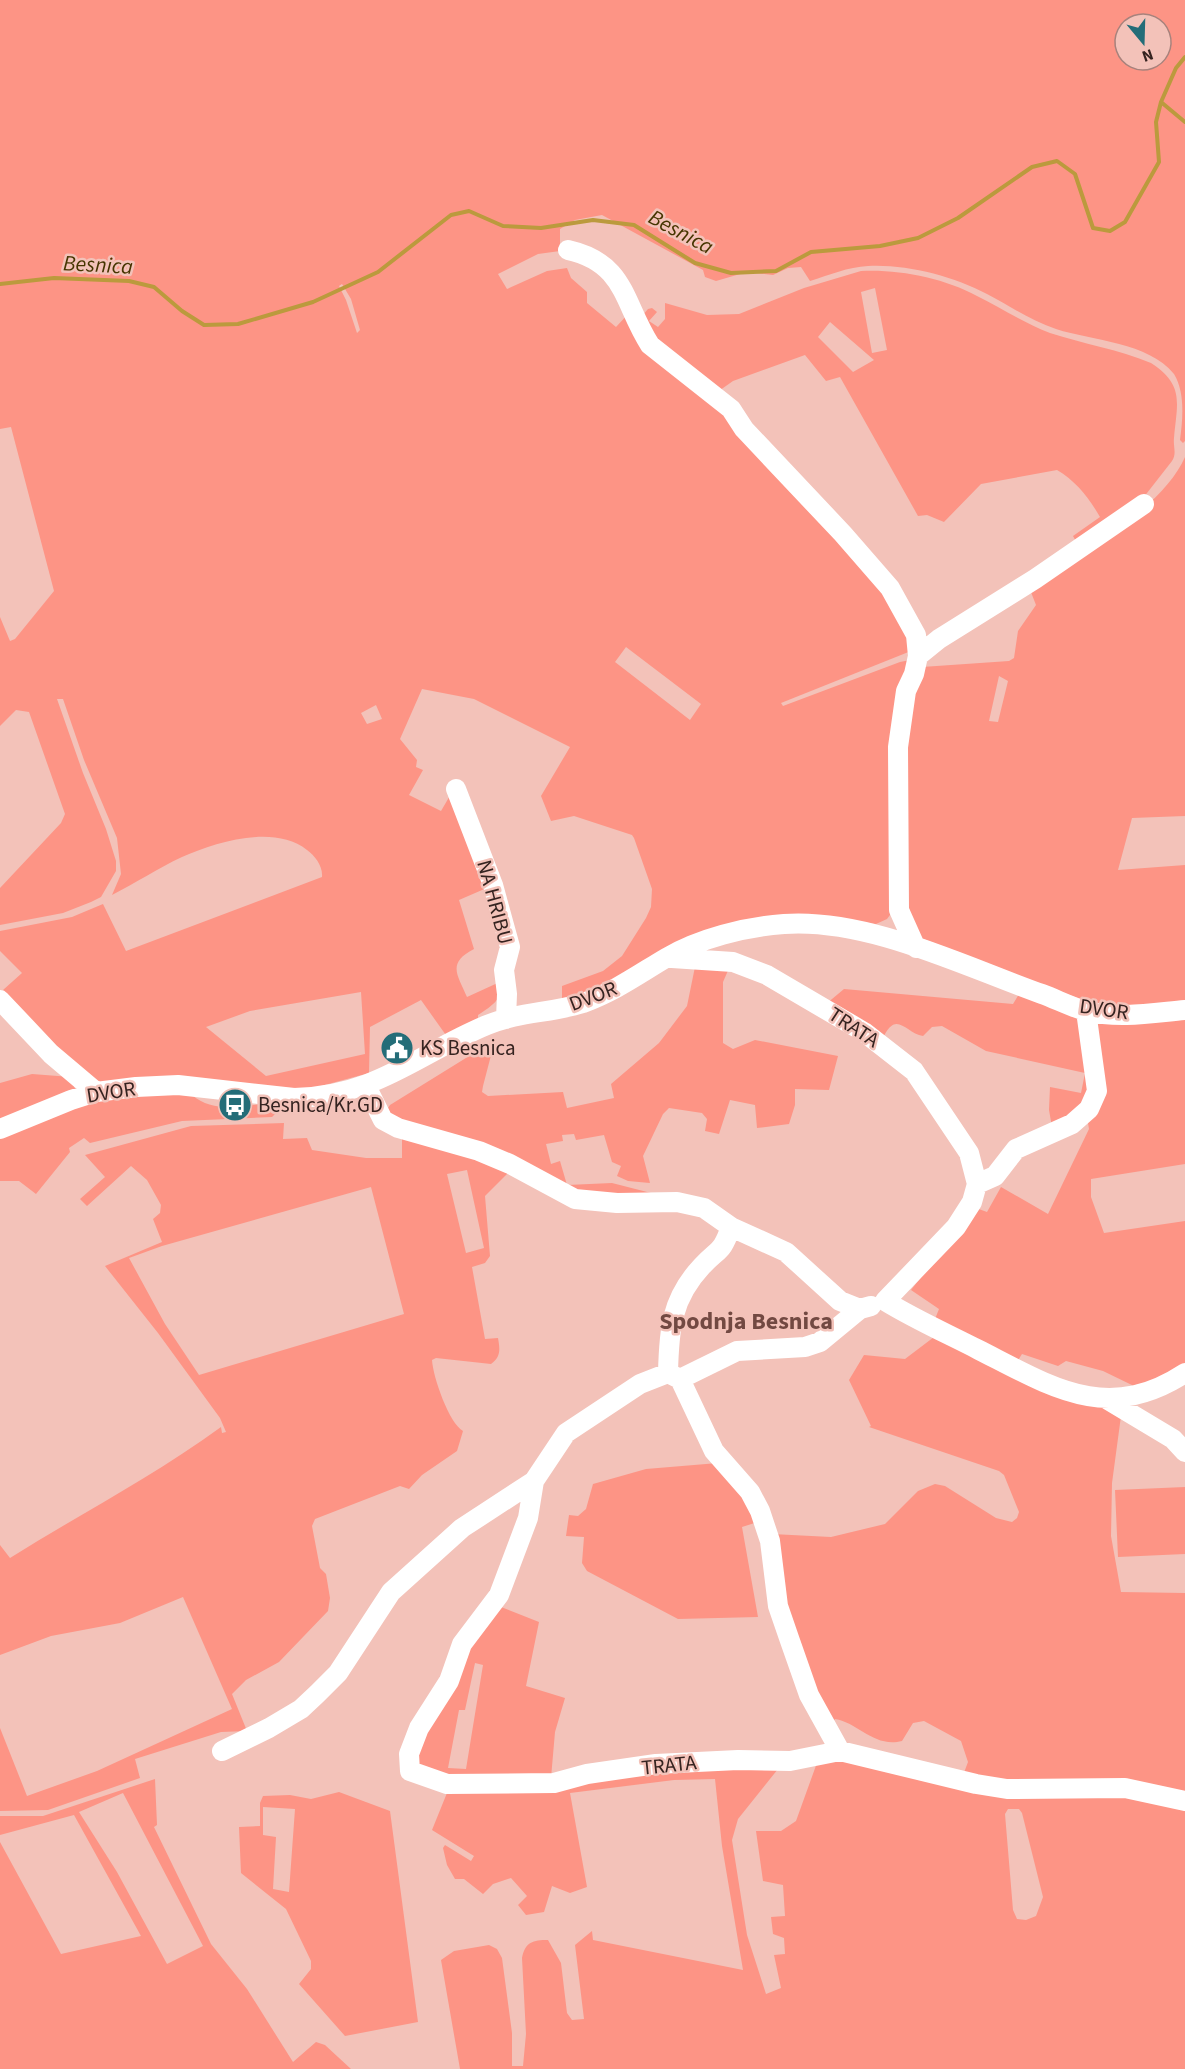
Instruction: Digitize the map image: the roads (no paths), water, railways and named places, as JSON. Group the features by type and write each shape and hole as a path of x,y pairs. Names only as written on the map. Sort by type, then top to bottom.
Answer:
{"street":[{"path":"568,250 589,255 615,277 628,296 641,331 650,345 731,409 744,429 890,588 916,635 918,656 914,674 906,691 898,747 898,910 916,948"},
{"path":"918,656 939,639 1114,527 1144,504"},
{"name":"NA HRIBU","path":"456,789 493,885 510,948 504,970 507,994 506,1018"},
{"path":"873,934 888,923 898,910"},
{"name":"DVOR","path":"0,1129 96,1092 178,1085 273,1097 312,1097 366,1086 411,1066 487,1025 506,1018 584,1003 625,984 684,948 727,934 783,924 822,924 873,934 1086,1011 1131,1015 1185,1010"},
{"name":"TRATA","path":"222,1751 246,1741 301,1709 338,1673 390,1593 462,1528 534,1481 566,1433 640,1384 674,1376 737,1351 806,1347 820,1342 860,1309 885,1301 956,1227 972,1202 977,1184 969,1153 914,1071 896,1054 818,1003 767,975 733,962 708,958 666,958"},
{"path":"0,999 51,1054 96,1092"},
{"path":"977,1184 996,1176 1016,1149 1072,1124 1089,1109 1097,1092 1086,1011"},
{"path":"366,1086 383,1120 398,1128 479,1151 510,1164 575,1199 617,1203 677,1202 704,1208 731,1227 786,1252 840,1301 860,1309"},
{"path":"731,1227 722,1250 703,1265 675,1304 669,1348 674,1376 714,1451 750,1492 760,1511 770,1541 778,1606 808,1695 840,1751 976,1784 1008,1789 1125,1788 1185,1801"},
{"path":"885,1301 933,1329 1048,1386 1075,1395 1108,1400 1151,1391 1185,1373"},
{"path":"1108,1400 1173,1439 1185,1452"},
{"name":"TRATA","path":"534,1481 528,1518 499,1596 462,1644 449,1681 419,1728 408,1754 410,1771 447,1784 554,1782 587,1774 656,1764 738,1760 790,1761 840,1751"}],"waterway":[{"path":"1161,102 1176,68 1185,57"},
{"name":"Besnica","path":"0,284 54,278 129,281 154,287 182,311 204,325 238,324 313,302 378,272 451,215 469,211 503,226 541,228 593,220 634,225 695,263 731,273 776,271 811,252 880,246 918,238 958,218 1032,167 1057,161 1075,174 1093,228 1110,231 1125,222 1159,162 1156,122 1161,102 1185,122"}],"place":[{"name":"KS Besnica","path":"397,1048"},
{"name":"Besnica/Kr.GD","path":"235,1105"}],"district":[{"name":"Spodnja Besnica","path":"746,1321"}]}
